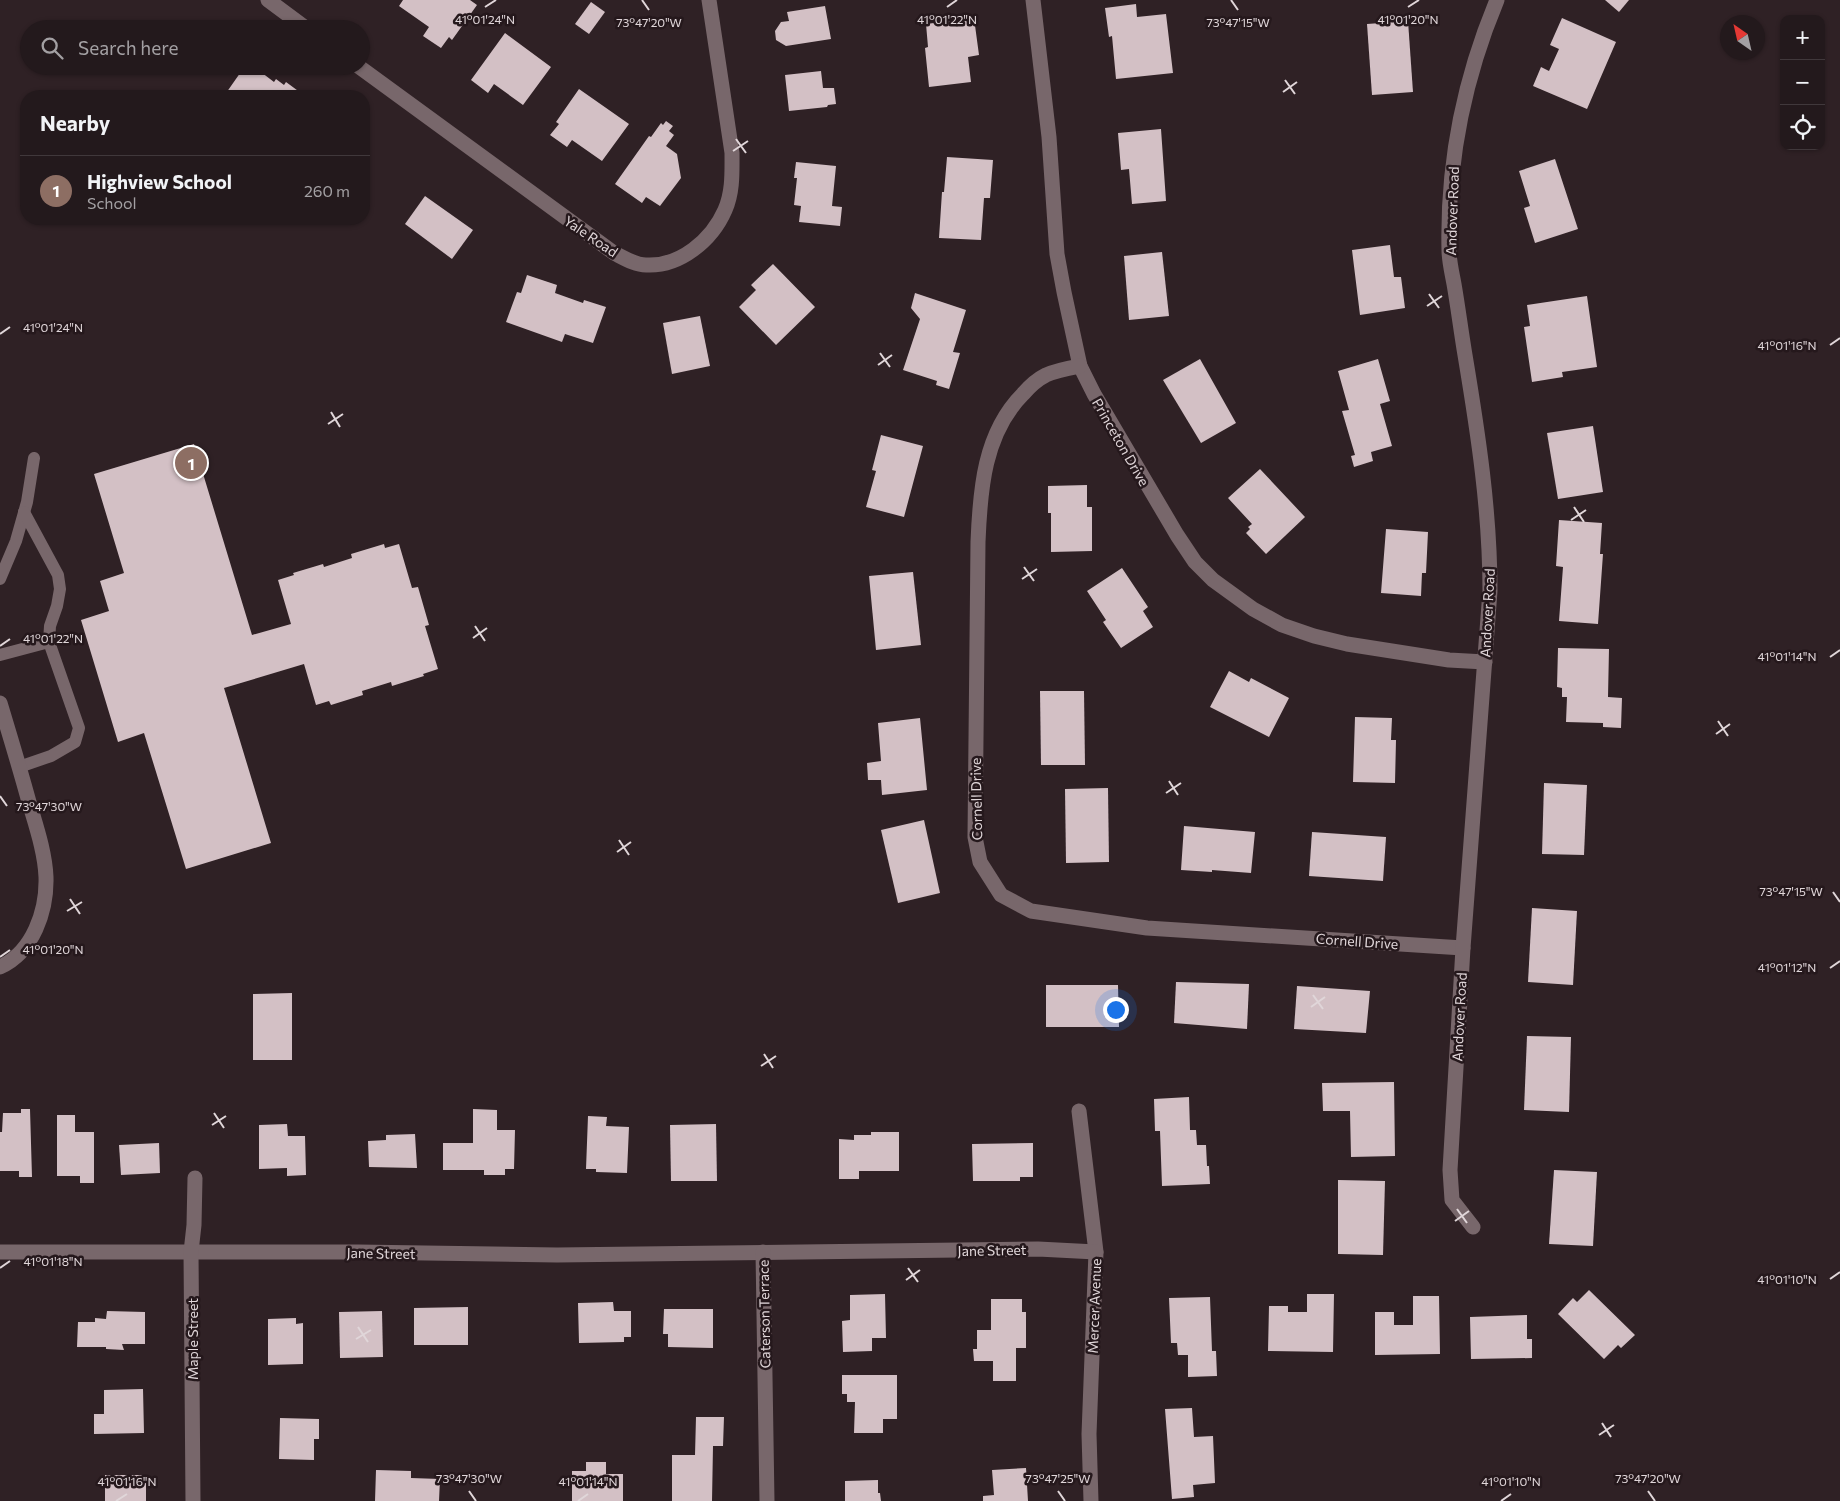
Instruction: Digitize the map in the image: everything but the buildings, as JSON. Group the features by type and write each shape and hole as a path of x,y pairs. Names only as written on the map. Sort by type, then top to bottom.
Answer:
{"street":[{"path":"268,0 295,20"},
{"name":"Yale Road","path":"370,75 614,253 645,265 662,264 678,260 706,238 716,226 725,210 730,194 732,153 710,0"},
{"name":"Princeton Drive","path":"1034,0 1049,137 1057,254 1080,366 1160,509 1195,562 1231,595 1253,609 1282,624 1314,636 1347,644 1449,660 1485,662"},
{"name":"Andover Road","path":"1473,1227 1452,1200 1450,1170 1463,948 1490,591 1490,544 1481,454 1449,244 1453,162 1462,110 1478,53 1498,0"},
{"name":"Cornell Drive","path":"1080,366 1046,375 1015,402 1002,420 993,440 984,473 979,506 975,838 980,862 1001,895 1031,911 1147,928 1463,948"},
{"path":"0,703 39,835 46,877 43,910 32,940 10,963 0,967"},
{"name":"Mercer Avenue","path":"1079,1111 1096,1252 1089,1434 1091,1501"},
{"name":"Maple Street","path":"193,1501 191,1252 194,1225 195,1178"},
{"name":"Jane Street","path":"888,1251 1038,1249 1096,1252"},
{"name":"Caterson Terrace","path":"767,1501 763,1252 888,1251"},
{"name":"Jane Street","path":"0,1252 557,1255 763,1252"}],"lane":[{"path":"0,579 16,542 24,512 34,458"},
{"path":"19,767 51,756 75,742 79,728 49,642 50,626 57,606 60,588 58,575 24,512"},
{"path":"0,655 49,642"}],"place":[{"name":"Highview School","path":"191,463"}]}
